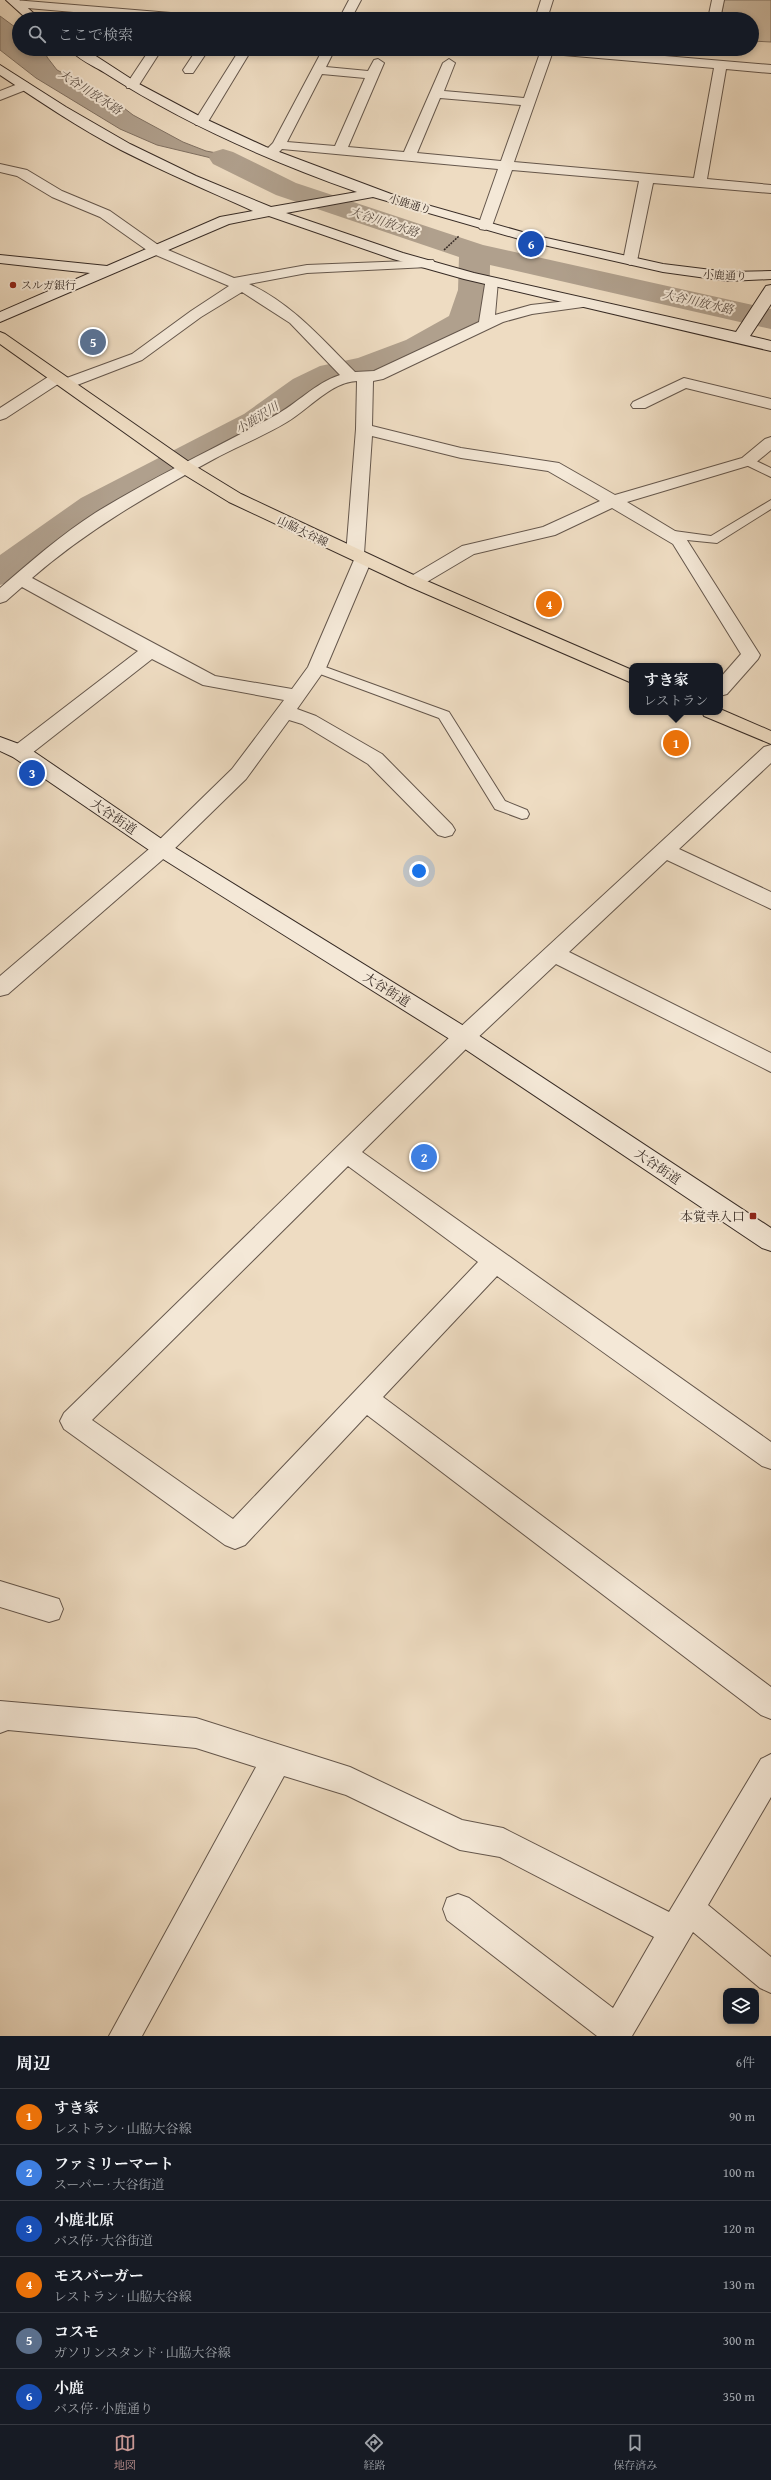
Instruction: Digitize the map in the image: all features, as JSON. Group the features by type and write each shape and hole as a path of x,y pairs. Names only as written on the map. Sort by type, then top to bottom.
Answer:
{"main road":[{"name":"山脇大谷線","path":"0,337 184,467 235,498 414,582 629,676"},
{"path":"718,715 771,738"}],"street":[{"path":"0,5 11,1 67,4 128,12 137,0"},
{"path":"349,12 355,0"},
{"path":"543,12 547,0"},
{"path":"715,12 718,0"},
{"path":"11,1 25,12"},
{"name":"小鹿通り","path":"87,56 132,85 201,122 274,149 374,192 479,225 630,261 705,275 743,277 770,287"},
{"path":"132,85 151,56"},
{"path":"189,70 198,56"},
{"path":"201,122 242,56"},
{"path":"325,56 274,149 340,150 771,189"},
{"path":"479,225 508,165 530,102 541,56"},
{"path":"624,56 771,69"},
{"path":"706,63 708,56"},
{"path":"340,150 378,63"},
{"path":"409,156 449,63"},
{"path":"700,182 721,64"},
{"path":"0,69 23,86 99,133 144,156 270,211 338,236 491,281 771,346"},
{"path":"318,70 373,75"},
{"path":"0,96 23,86"},
{"path":"436,94 530,102"},
{"path":"0,168 22,173 57,194 105,214 156,250 238,283 294,320 358,378 364,429 359,557 317,668 239,774 162,849 2,983"},
{"path":"630,261 647,177"},
{"path":"0,317 225,220 374,192"},
{"path":"0,259 109,270"},
{"path":"0,415 61,381 137,356 238,283 276,272 428,263"},
{"path":"486,325 491,281"},
{"path":"741,338 770,287"},
{"path":"0,597 58,547 100,517 184,467 281,419 332,383 391,370 498,319 531,310 585,303"},
{"path":"639,405 684,383 771,404"},
{"path":"364,429 461,453 553,467 679,541 751,655 723,687"},
{"path":"414,582 468,550 549,531 613,501 748,461 771,442"},
{"path":"20,579 116,630 151,651 210,681 291,703 309,720 375,759 445,830"},
{"path":"20,752 151,651"},
{"name":"大谷街道","path":"0,743 20,752 162,849 464,1037 771,1241"},
{"path":"495,1261 235,1536 73,1420 464,1037 771,752"},
{"path":"666,851 771,901"},
{"path":"555,954 771,1063"},
{"path":"347,1153 495,1261 771,1457"},
{"path":"366,1399 771,1705"},
{"path":"0,1594 49,1609"},
{"path":"0,1716 196,1734 350,1782 460,1835 503,1843 682,1920 771,1977"},
{"path":"125,2036 276,1760"},
{"path":"458,1909 615,2033 771,1769"}],"lane":[{"path":"748,461 771,473"},
{"path":"667,534 713,540 771,504"},
{"path":"317,668 444,715 500,805 522,814"}],"path":[{"path":"428,263 479,225"}],"shaded area":[{"path":"724,0 771,0 771,42 759,41 759,12 722,12"}],"water":[{"path":"0,16 12,25 12,56 47,56 57,70 111,98 133,115 183,142 206,151 222,154 254,164 255,168 261,175 283,187 251,179 235,171 237,167 228,162 157,145 120,129 36,78 0,50"}],"waterway":[{"name":"大谷川放水路","path":"223,158 286,189 374,220 474,252"},
{"name":"小鹿沢川","path":"0,573 40,542 94,506 256,421 305,386 332,373 366,366 418,347 463,321 474,290 474,252"},
{"name":"大谷川放水路","path":"474,252 771,319"}],"place":[{"name":"小鹿","path":"531,244"},
{"name":"スルガ銀行","path":"13,285"},
{"name":"コスモ","path":"93,342"},
{"name":"モスバーガー","path":"549,604"},
{"name":"すき家","path":"676,743"},
{"name":"小鹿北原","path":"32,773"},
{"name":"ファミリーマート","path":"424,1157"},
{"name":"本覚寺入口","path":"753,1216"}]}
